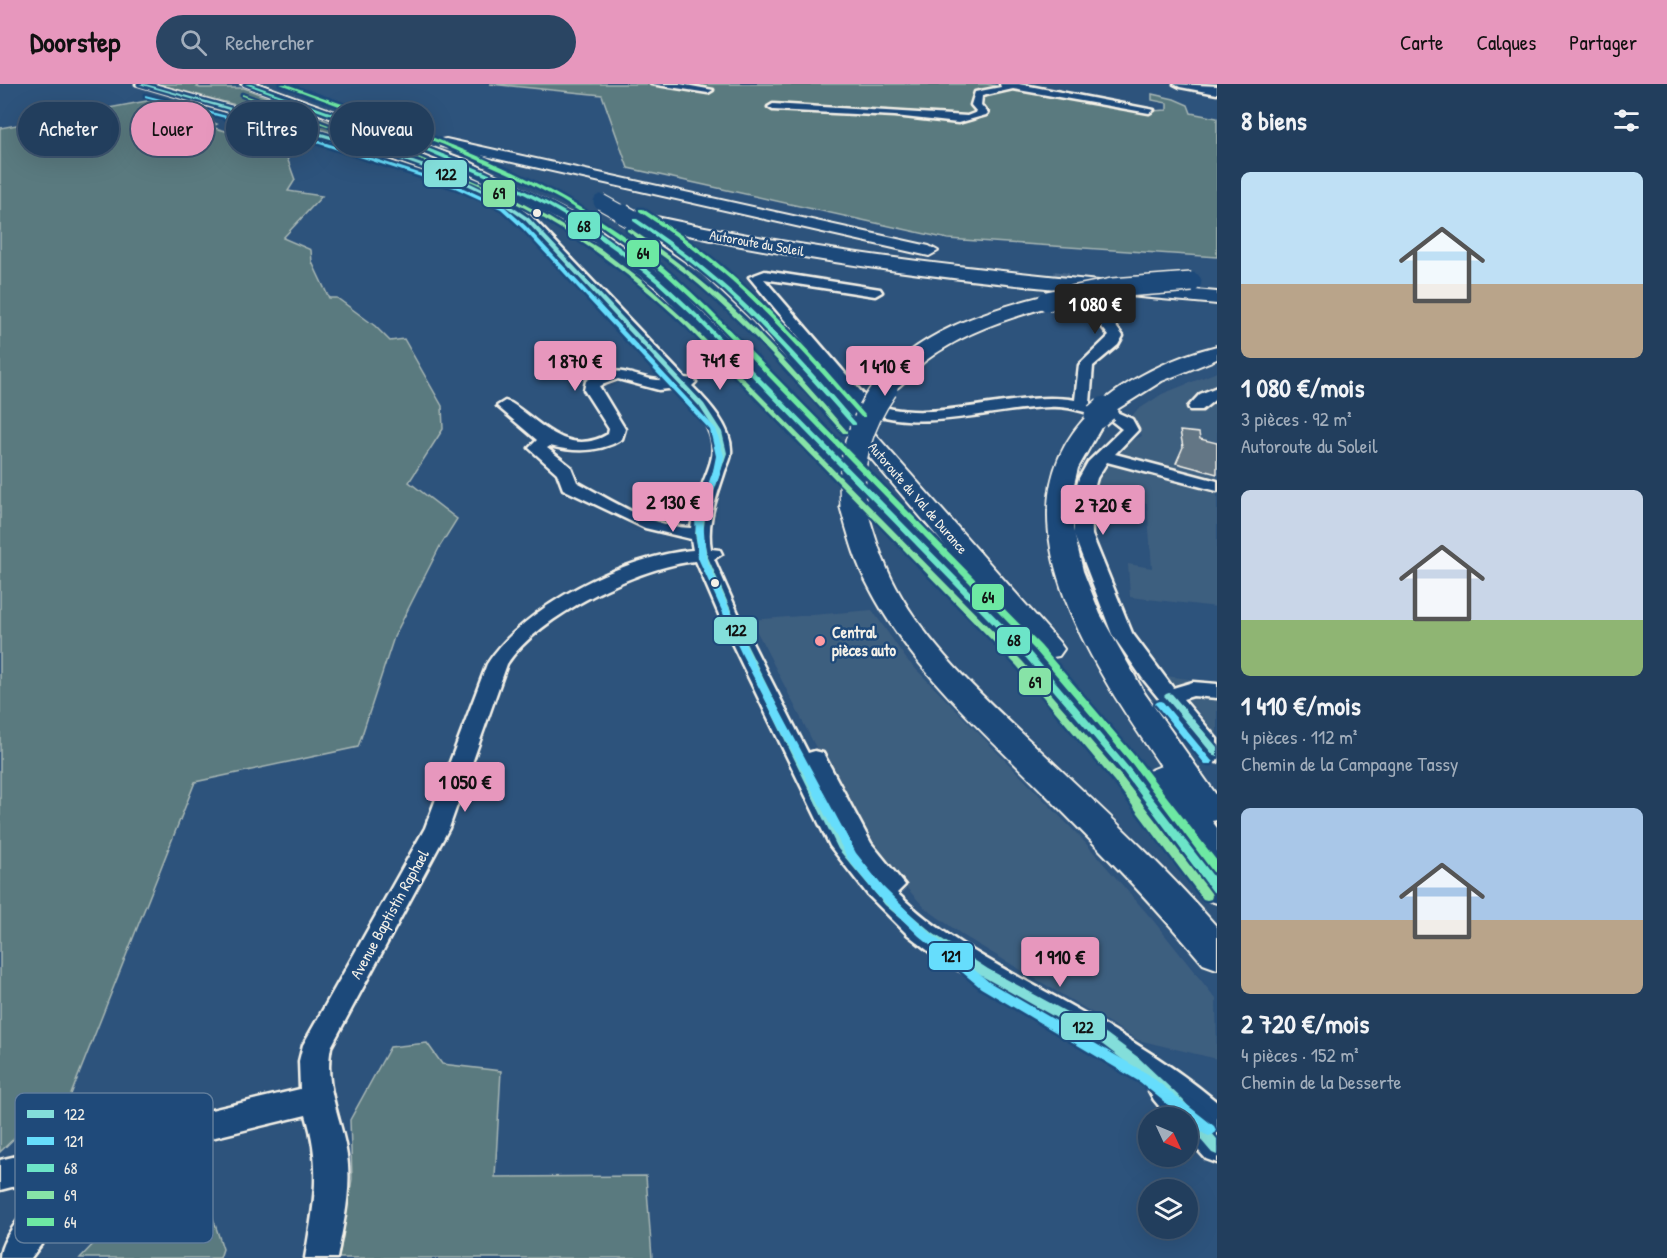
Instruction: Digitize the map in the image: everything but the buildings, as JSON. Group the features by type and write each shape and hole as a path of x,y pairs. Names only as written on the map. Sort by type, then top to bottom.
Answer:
{"highway":[{"name":"Autoroute du Soleil","path":"247,84 443,150 925,250 1072,275 1217,292"},
{"name":"Autoroute du Soleil","path":"266,84 605,210 748,242 897,265 1217,298"},
{"name":"Autoroute du Val de Durance","path":"443,150 537,174 601,202 655,232 709,269 761,317 1113,723 1217,853"},
{"name":"Autoroute du Val de Durance","path":"443,150 575,220 635,261 676,297 1029,656 1127,771 1217,889"},
{"path":"1217,281 1054,293 946,339 917,358 885,388 871,408 857,438 851,470 853,506 870,563 896,609 921,643 986,716 1163,893 1217,953"},
{"path":"1217,352 1155,376 1098,411 1073,450 1061,489 1061,531 1068,564 1084,608 1120,678 1217,823"}],"main road":[{"path":"1180,84 1217,90"}],"street":[{"path":"141,84 302,127 464,181 498,196 527,219 684,383"},
{"path":"149,84 306,125 496,190 510,198 533,219 684,383 702,405 719,432 723,453 701,519 706,545 736,631 842,846 862,872 907,918 945,948 1105,1039 1176,1085 1217,1121"},
{"path":"656,84 708,90"},
{"path":"1001,84 1149,110"},
{"path":"773,107 789,105 836,111 895,113 964,120 983,113 976,105 978,94 1013,85"},
{"path":"875,291 765,275 755,277 865,406 872,410 904,414 985,410 1048,402 1098,411 1125,422 1130,430 1094,466 1083,492 1083,535 1122,634 1217,754"},
{"path":"1054,293 1060,293 1107,324 1116,336 1113,342 1086,365 1098,411"},
{"path":"505,406 548,440 559,443 596,444 608,442 616,436 617,429 592,390 591,384 597,379 617,375 634,375 658,385 684,383"},
{"path":"1196,407 1205,397 1217,392"},
{"path":"548,440 537,448 565,471 569,485 614,509 681,533 706,545"},
{"path":"1104,456 1217,486"},
{"name":"Avenue Baptistin Raphael","path":"321,1258 333,1177 332,1155 315,1099 312,1062 317,1045 437,828 497,664 517,640 562,605 649,565 706,545"},
{"path":"1169,696 1194,689 1217,691"},
{"path":"1105,1039 1166,1093 1217,1149"},
{"path":"213,1123 315,1099"},
{"path":"0,1175 15,1171"},
{"path":"10,1258 22,1243"}],"shaded area":[{"path":"1217,372 1217,607 1130,597 1128,564 1152,568 1147,503 1093,494 1100,466 1130,441 1142,436 1139,428 1129,420 1136,411 1162,394"},
{"path":"872,610 907,660 1081,838 1152,919 1216,999 1217,1059 1138,1040 964,936 925,908 863,840 751,620"},
{"path":"1159,675 1217,683 1217,736 1197,710"}],"green space":[{"path":"157,84 201,84 197,87 200,88 244,88 280,102 226,102"},
{"path":"490,84 986,84 1150,111 1167,110 1167,103 1152,100 1152,94 1174,99 1188,105 1191,113 1217,118 1217,257 948,239 628,168 602,95"},
{"path":"131,104 131,156 214,156 214,128 226,131 226,156 286,156 295,180 288,191 322,196 283,238 311,250 312,262 329,298 337,298 375,326 390,341 404,339 442,406 443,429 409,482 457,519 440,546 394,637 358,747 195,782 72,1093 15,1093 15,1138 0,1152 0,128 18,125 18,156 119,156 119,106"},
{"path":"318,117 330,122 330,132 318,129"},
{"path":"427,1043 442,1064 501,1071 495,1177 646,1176 652,1258 339,1258 352,1179 350,1120 390,1047"},
{"path":"213,1218 223,1249 220,1258 80,1258 94,1243 213,1243"}],"tunnel":[{"path":"1060,286 1062,269"}],"transit line":[{"name":"122","path":"141,84 374,150 434,170 492,195 527,219 702,405 719,432 723,453 701,519 699,534 703,555 736,631 842,846 889,902 930,937 984,972 1103,1038 1135,1062 1178,1104 1217,1149"},
{"name":"68","path":"247,84 380,131 509,185 591,230 646,271 697,317 1029,656 1127,771 1217,889"},
{"name":"64","path":"282,84 405,128 485,160 525,179 600,222 655,263 706,309 1038,648 1136,763 1217,869"},
{"name":"69","path":"243,95 375,142 505,196 586,242 639,281 689,326 1020,664 1118,779 1207,896"},
{"name":"121","path":"146,96 303,137 457,187 503,208 525,228 713,429 720,456 717,471 699,520 702,558 746,655 852,856 879,890 923,933 985,985 1144,1078 1209,1130"},
{"name":"64","path":"641,210 704,255 760,304 863,416"},
{"name":"68","path":"635,220 697,265 752,314 804,367 854,424"},
{"name":"69","path":"629,230 660,251 718,298 770,349 845,432"},
{"name":"122","path":"1169,696 1217,754"},
{"name":"121","path":"1160,704 1208,762"}],"place":[{"name":"Central pièces auto","path":"820,641"}]}
